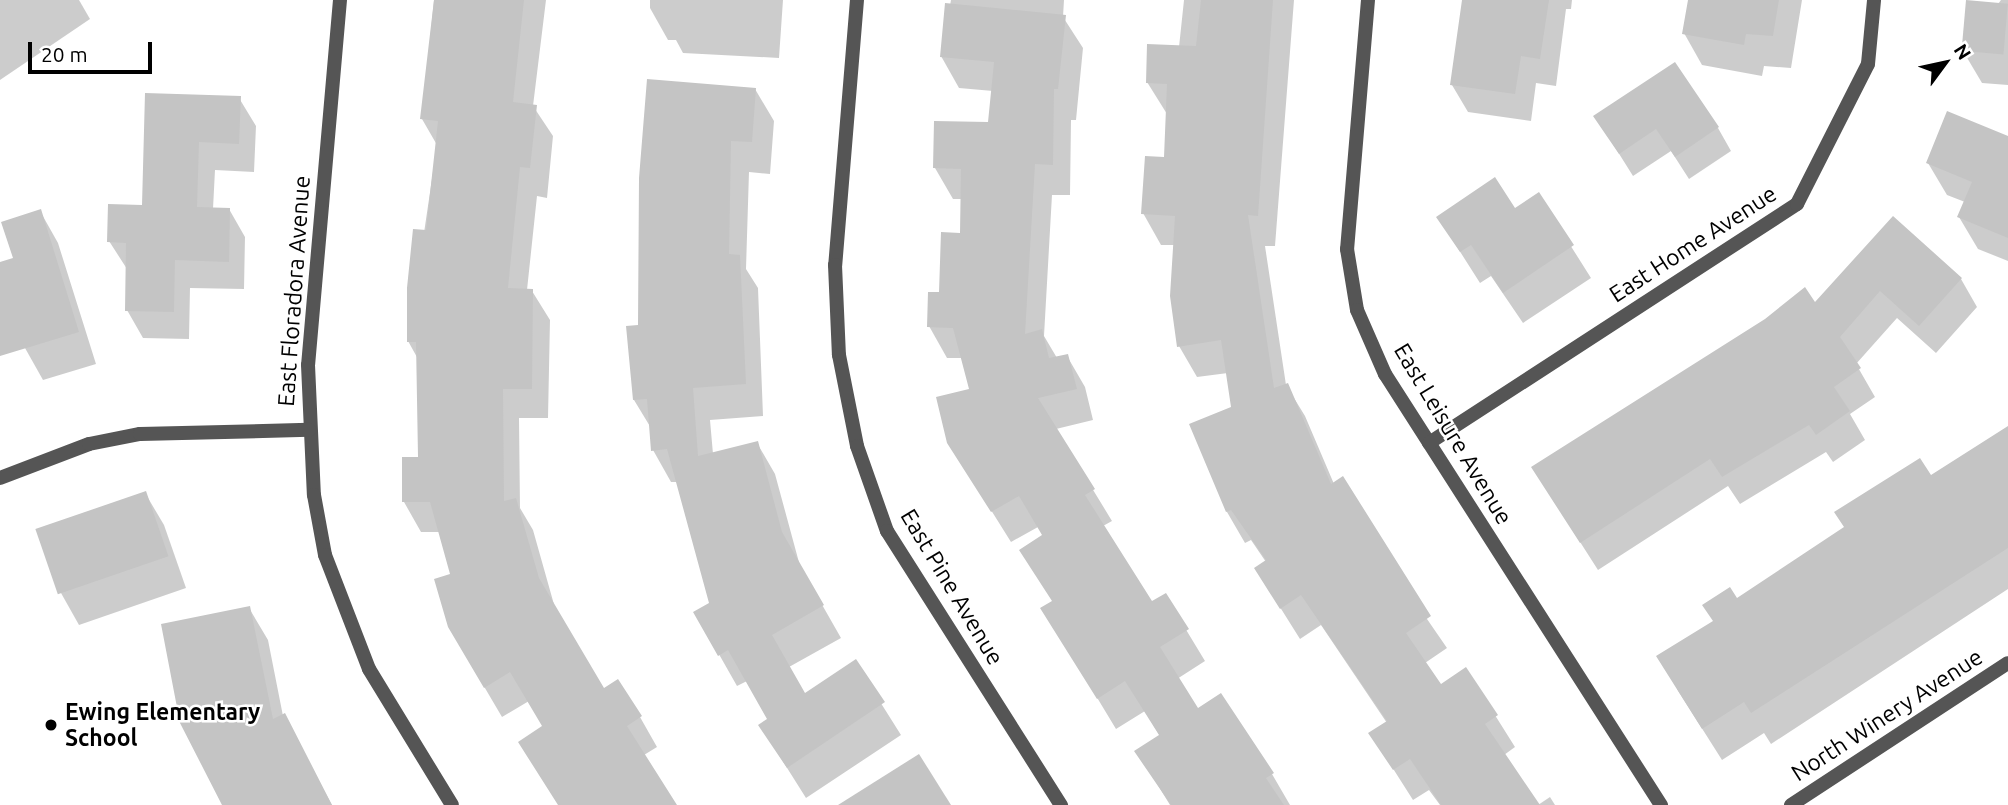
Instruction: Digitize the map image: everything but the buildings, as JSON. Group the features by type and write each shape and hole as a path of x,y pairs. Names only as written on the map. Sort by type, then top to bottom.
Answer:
{"street":[{"name":"East Floradora Avenue","path":"340,0 308,365 309,430 325,555 349,620 390,709 452,805"},
{"name":"East Pine Avenue","path":"858,0 835,265 839,355 857,446 887,531 1061,805"},
{"name":"East Leisure Avenue","path":"1368,0 1347,249 1357,310 1385,374 1661,805"},
{"name":"East Home Avenue","path":"1429,443 1797,204 1868,64 1874,0"},
{"path":"0,478 89,444 140,434 309,430"},
{"name":"North Winery Avenue","path":"1791,805 2008,663"}],"place":[{"name":"Ewing Elementary School","path":"51,725"}]}
